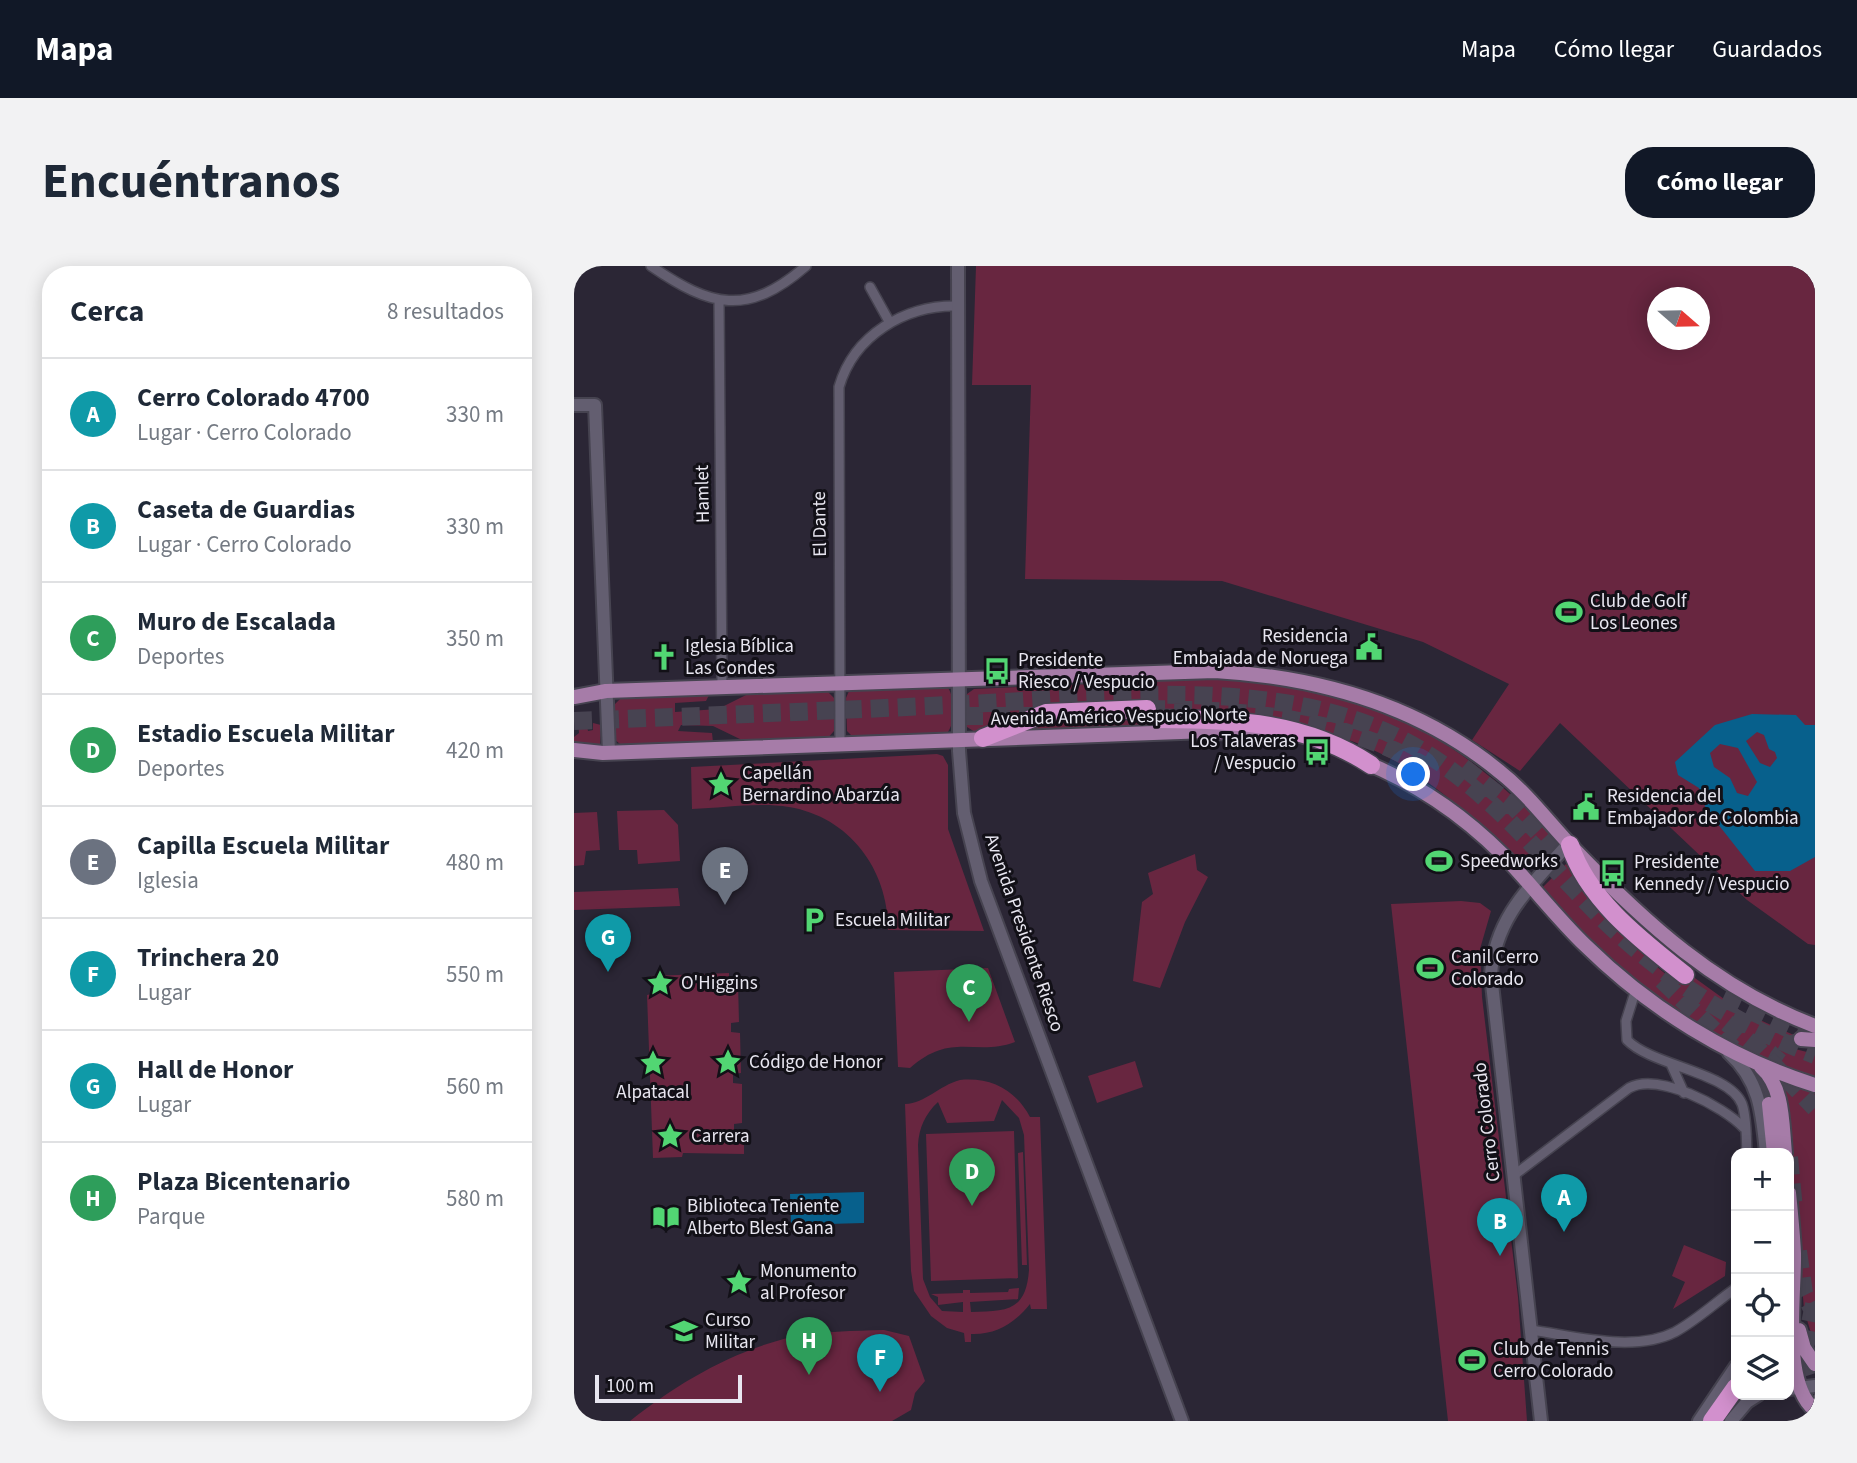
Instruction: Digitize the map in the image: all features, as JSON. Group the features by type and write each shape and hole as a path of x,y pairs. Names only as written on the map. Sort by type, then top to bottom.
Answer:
{"highway":[{"path":"983,738 1056,712 1228,719 1281,726 1334,744 1371,765"},
{"path":"1569,844 1600,897 1647,945 1685,975"},
{"path":"1712,1421 1731,1394"}],"main road":[{"name":"Avenida Presidente Riesco","path":"958,266 958,681 964,813 976,866 1182,1421"},
{"path":"574,405 595,405 606,752"},
{"name":"Avenida Américo Vespucio Norte","path":"574,695 606,691 1215,671 1272,676 1328,686 1399,711 1482,757 1531,799 1569,844 1637,913 1701,967 1745,994 1815,1026"},
{"name":"Avenida Américo Vespucio Norte","path":"574,750 606,752 1237,731 1306,742 1371,765 1420,790 1457,816 1496,849 1587,947 1636,989 1721,1045 1754,1063 1815,1085"},
{"name":"Avenida Américo Vespucio Norte","path":"574,756 606,752"},
{"name":"Cerro Colorado","path":"1541,1421 1491,975 1499,931 1531,887 1569,844"},
{"path":"1721,1045 1739,1062 1755,1085 1762,1110 1766,1148"},
{"path":"1754,1063 1769,1075 1776,1088 1783,1148"},
{"path":"1769,1104 1773,1148"},
{"path":"1794,1255 1799,1331 1804,1348 1815,1364"},
{"path":"1699,1421 1731,1373"},
{"path":"1794,1389 1815,1386"},
{"path":"1794,1389 1815,1410"},
{"path":"1731,1421 1750,1400"}],"street":[{"path":"651,266 688,291 719,300 744,300 768,293 806,266"},
{"path":"870,287 890,323"},
{"name":"Hamlet","path":"719,300 722,687"},
{"name":"El Dante","path":"840,745 837,395 844,372 854,357 890,323 916,309 957,306"},
{"path":"1636,989 1625,1036 1633,1046 1734,1092 1742,1104 1747,1148"},
{"path":"1671,1064 1684,1093"},
{"path":"1513,1176 1633,1086 1650,1082 1717,1107 1745,1128"},
{"path":"1531,1330 1601,1339 1651,1340 1675,1332 1731,1292"}],"shaded area":[{"name":"Club de Golf Los Leones","path":"976,266 1815,266 1815,945 1808,944 1747,900 1560,723 1520,771 1472,740 1509,684 1423,642 1222,581 1025,579 1031,385 972,385"},
{"path":"1222,678 1266,682 1346,698 1417,728 1452,748 1519,802 1546,828 1554,847 1539,867 1527,869 1456,804 1393,760 1362,745 1296,726 1228,717 1160,714 1159,727 1024,732 1038,724 1069,715 1151,712 1150,701 1068,704 1042,709 984,730 975,732 967,727 967,694 974,689"},
{"path":"948,688 953,711 952,724 947,733 852,736 847,731 846,698 849,691"},
{"path":"827,691 835,699 834,731 827,739 744,741 713,726 681,725 678,731 712,733 713,742 620,744 614,739 614,705 621,698 709,695 706,701 675,703 675,712 718,709 746,695"},
{"path":"574,719 586,721 588,731 593,730 593,723 601,725 600,747 574,747 574,737 579,733 578,722"},
{"path":"937,754 943,756 948,765 948,829 984,931 888,930 882,887 862,850 830,822 811,813 789,807 765,805 692,809 691,767"},
{"path":"664,810 678,825 680,861 638,864 637,850 619,850 617,811"},
{"path":"597,812 600,850 586,851 584,865 574,866 574,813"},
{"path":"1195,854 1197,870 1208,877 1185,922 1160,988 1133,981 1142,902 1153,894 1148,873"},
{"path":"1566,864 1618,928 1678,984 1688,973 1742,1012 1796,1036 1795,1049 1815,1054 1815,1083 1740,1053 1685,1018 1609,958 1543,887"},
{"path":"678,888 680,906 574,910 574,892"},
{"path":"1461,901 1480,903 1491,911 1480,949 1482,997 1518,1297 1527,1421 1448,1421 1391,904"},
{"path":"988,968 1015,1042 1001,1046 951,1047 938,1050 910,1068 898,1067 894,972"},
{"path":"729,973 729,982 738,982 739,1022 731,1023 731,1032 740,1033 741,1073 733,1074 733,1083 742,1084 742,1123 734,1124 734,1132 744,1133 744,1154 683,1153 682,1157 653,1158 647,995 651,994 651,976"},
{"path":"1135,1061 1143,1087 1097,1103 1088,1076"},
{"path":"971,1080 991,1083 1009,1092 1030,1117 1040,1117 1047,1309 1031,1309 1030,1304 1018,1317 997,1330 971,1334 971,1342 965,1342 964,1333 947,1328 931,1316 914,1291 911,1271 905,1104 919,1101 952,1083","holes":["1002,1100 1019,1118 1024,1135 1029,1270 1024,1294 1019,1301 1004,1309 971,1312 970,1302 1018,1299 1019,1288 1009,1289 1008,1292 970,1293 970,1290 963,1290 963,1293 931,1294 938,1297 938,1305 963,1302 963,1312 942,1311 930,1297 923,1279 918,1145 924,1122 938,1102 947,1123 994,1121"]},
{"path":"1778,1082 1815,1091 1815,1346 1804,1310 1794,1184 1794,1148 1791,1148"},
{"path":"1014,1131 1018,1278 931,1281 926,1134"},
{"path":"1023,1152 1027,1265 1022,1265 1018,1153"},
{"path":"1684,1245 1726,1262 1725,1276 1673,1309 1685,1282 1672,1276"},
{"path":"884,1330 909,1336 925,1381 915,1393 911,1410 892,1421 630,1421 706,1370 770,1343 803,1335"}],"water":[{"path":"1752,714 1796,715 1805,725 1815,725 1815,857 1790,871 1755,871 1706,809 1699,788 1678,775 1675,762 1715,725","holes":["1757,732 1764,735 1769,749 1775,752 1777,758 1770,767 1760,763 1746,741","1720,744 1738,748 1757,782 1748,796 1737,793 1730,778 1714,767 1710,753"]},
{"path":"864,1192 864,1223 791,1225 790,1194"}],"tunnel":[{"path":"574,721 1131,695 1255,699 1315,709 1372,726 1424,752 1449,769 1495,807 1599,915 1647,958 1727,1013 1815,1055"},
{"path":"1147,709 1221,712 1294,720 1365,739 1400,753 1433,771"},
{"path":"965,716 1035,716"},
{"path":"1463,767 1515,808 1563,859"},
{"path":"1662,980 1754,1069 1779,1113"},
{"path":"1723,998 1815,1041"},
{"path":"1727,1023 1757,1048 1815,1108"},
{"path":"1769,1104 1773,1064 1783,1048 1801,1039"},
{"path":"1798,1251 1804,1293 1815,1315"},
{"path":"1814,1304 1805,1348 1815,1378"}],"place":[{"name":"Club de Golf Los Leones","path":"1569,612"},
{"name":"Residencia Embajada de Noruega","path":"1369,647"},
{"name":"Iglesia Bíblica Las Condes","path":"664,657"},
{"name":"Presidente Riesco / Vespucio","path":"997,671"},
{"name":"Los Talaveras / Vespucio","path":"1317,752"},
{"name":"Capellán Bernardino Abarzúa","path":"721,784"},
{"name":"Residencia del Embajador de Colombia","path":"1586,807"},
{"name":"Speedworks","path":"1439,861"},
{"name":"Presidente Kennedy / Vespucio","path":"1613,873"},
{"name":"Capilla Escuela Militar","path":"725,905"},
{"name":"Escuela Militar","path":"814,920"},
{"name":"Canil Cerro Colorado","path":"1430,968"},
{"name":"Hall de Honor","path":"608,972"},
{"name":"O'Higgins","path":"660,983"},
{"name":"Muro de Escalada","path":"969,1022"},
{"name":"Código de Honor","path":"728,1062"},
{"name":"Alpatacal","path":"653,1063"},
{"name":"Carrera","path":"670,1136"},
{"name":"Estadio Escuela Militar","path":"972,1206"},
{"name":"Biblioteca Teniente Alberto Blest Gana","path":"666,1217"},
{"name":"Cerro Colorado 4700","path":"1564,1232"},
{"name":"Caseta de Guardias","path":"1500,1256"},
{"name":"Monumento al Profesor","path":"739,1282"},
{"name":"Curso Militar","path":"684,1331"},
{"name":"Club de Tennis Cerro Colorado","path":"1472,1360"},
{"name":"Plaza Bicentenario","path":"809,1375"},
{"name":"Trinchera 20","path":"880,1392"}]}
